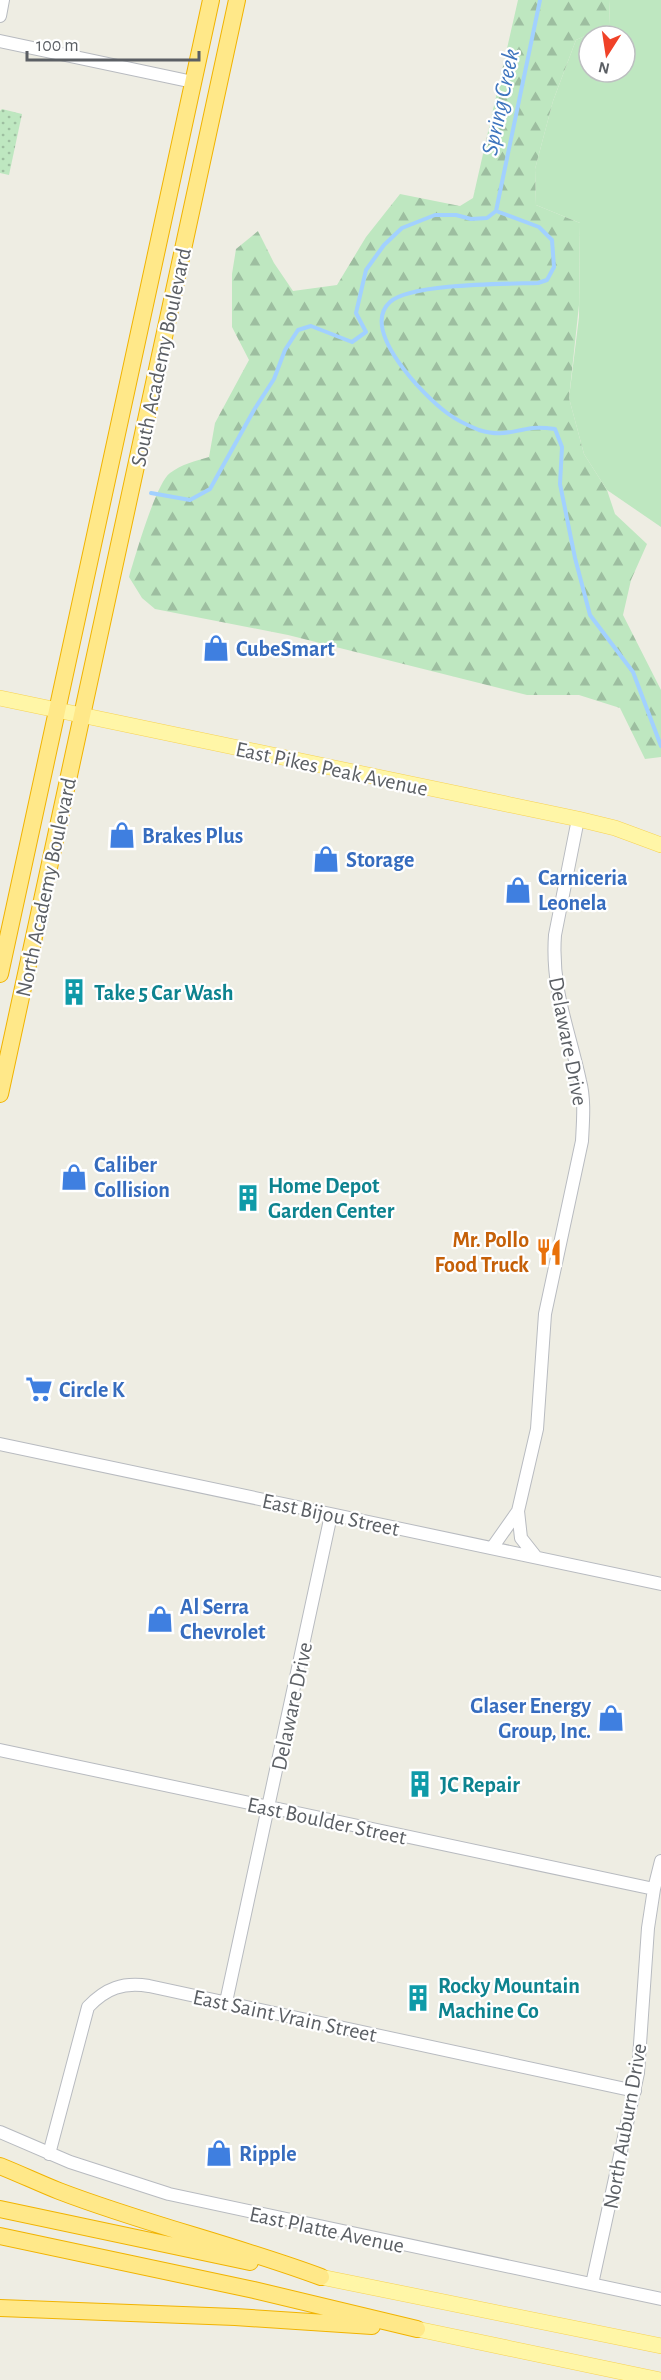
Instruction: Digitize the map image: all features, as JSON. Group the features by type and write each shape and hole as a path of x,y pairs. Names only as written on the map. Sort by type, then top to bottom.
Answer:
{"highway":[{"name":"South Academy Boulevard","path":"58,710 211,0"},
{"name":"South Academy Boulevard","path":"83,714 237,0"},
{"name":"North Academy Boulevard","path":"0,974 58,710"},
{"name":"North Academy Boulevard","path":"0,1094 83,714"},
{"path":"0,2166 91,2202 321,2277"},
{"path":"0,2209 321,2277"},
{"path":"0,2236 254,2290 417,2329"},
{"path":"0,2308 235,2317 417,2329"}],"main road":[{"name":"East Pikes Peak Avenue","path":"0,698 578,819 615,828 661,845"},
{"path":"321,2277 661,2346"},
{"path":"417,2329 660,2380"}],"street":[{"path":"0,16 3,0"},
{"path":"0,41 193,82"},
{"name":"Delaware Drive","path":"536,1557 521,1538 518,1511 537,1429 546,1314 582,1141 581,1082 561,1011 555,979 554,954 555,935 578,819"},
{"name":"East Bijou Street","path":"0,1444 661,1584"},
{"name":"Delaware Drive","path":"492,1548 518,1511"},
{"name":"Delaware Drive","path":"226,2002 331,1515"},
{"name":"East Boulder Street","path":"0,1750 654,1889"},
{"name":"North Auburn Drive","path":"592,2284 638,2073 648,1928 661,1861"},
{"name":"East Saint Vrain Street","path":"49,2154 88,2007 113,1988 136,1984 635,2091"},
{"name":"East Platte Avenue","path":"0,2132 49,2154 128,2181 201,2202 661,2299"}],"green space":[{"path":"518,0 610,0 609,24 577,24 577,40 553,101 535,169 536,205 580,223 579,305 569,398 584,454 607,490 615,514 647,544 631,580 623,615 661,690 661,757 645,759 620,708 579,695 527,695 288,635 155,609 142,598 129,577 146,521 164,480 179,467 209,457 215,423 249,360 232,327 232,274 236,249 258,231 274,263 293,291 337,285 366,237 400,194 460,206 473,198"},
{"path":"610,0 661,0 661,527 607,490 584,454 569,398 579,317 580,223 536,205 535,169 553,101 576,40 577,84 637,84 637,24 609,24"},
{"path":"2,109 22,114 9,175 0,173 0,111"}],"waterway":[{"name":"Spring Creek","path":"496,211 540,0"},
{"path":"496,211 539,227 552,240 554,267 547,280 538,283 438,288 401,296 390,302 383,314 383,329 388,345 398,362 424,392 454,418 479,430 494,433 536,428 555,429 562,447 560,484 575,558 590,615 633,672 661,746"},
{"path":"151,493 190,500 210,489 274,379 285,350 298,330 311,326 352,342 366,332 356,313 366,270 384,245 402,228 435,215 456,215 471,219 487,218 496,211"}],"place":[{"name":"CubeSmart","path":"216,648"},
{"name":"Brakes Plus","path":"122,835"},
{"name":"Storage","path":"326,859"},
{"name":"Carniceria Leonela","path":"518,890"},
{"name":"Take 5 Car Wash","path":"74,992"},
{"name":"Caliber Collision","path":"74,1177"},
{"name":"Home Depot Garden Center","path":"248,1198"},
{"name":"Mr. Pollo Food Truck","path":"549,1252"},
{"name":"Circle K","path":"39,1389"},
{"name":"Al Serra Chevrolet","path":"160,1619"},
{"name":"Glaser Energy Group, Inc.","path":"611,1718"},
{"name":"JC Repair","path":"420,1784"},
{"name":"Rocky Mountain Machine Co","path":"418,1998"},
{"name":"Ripple","path":"219,2153"}]}
